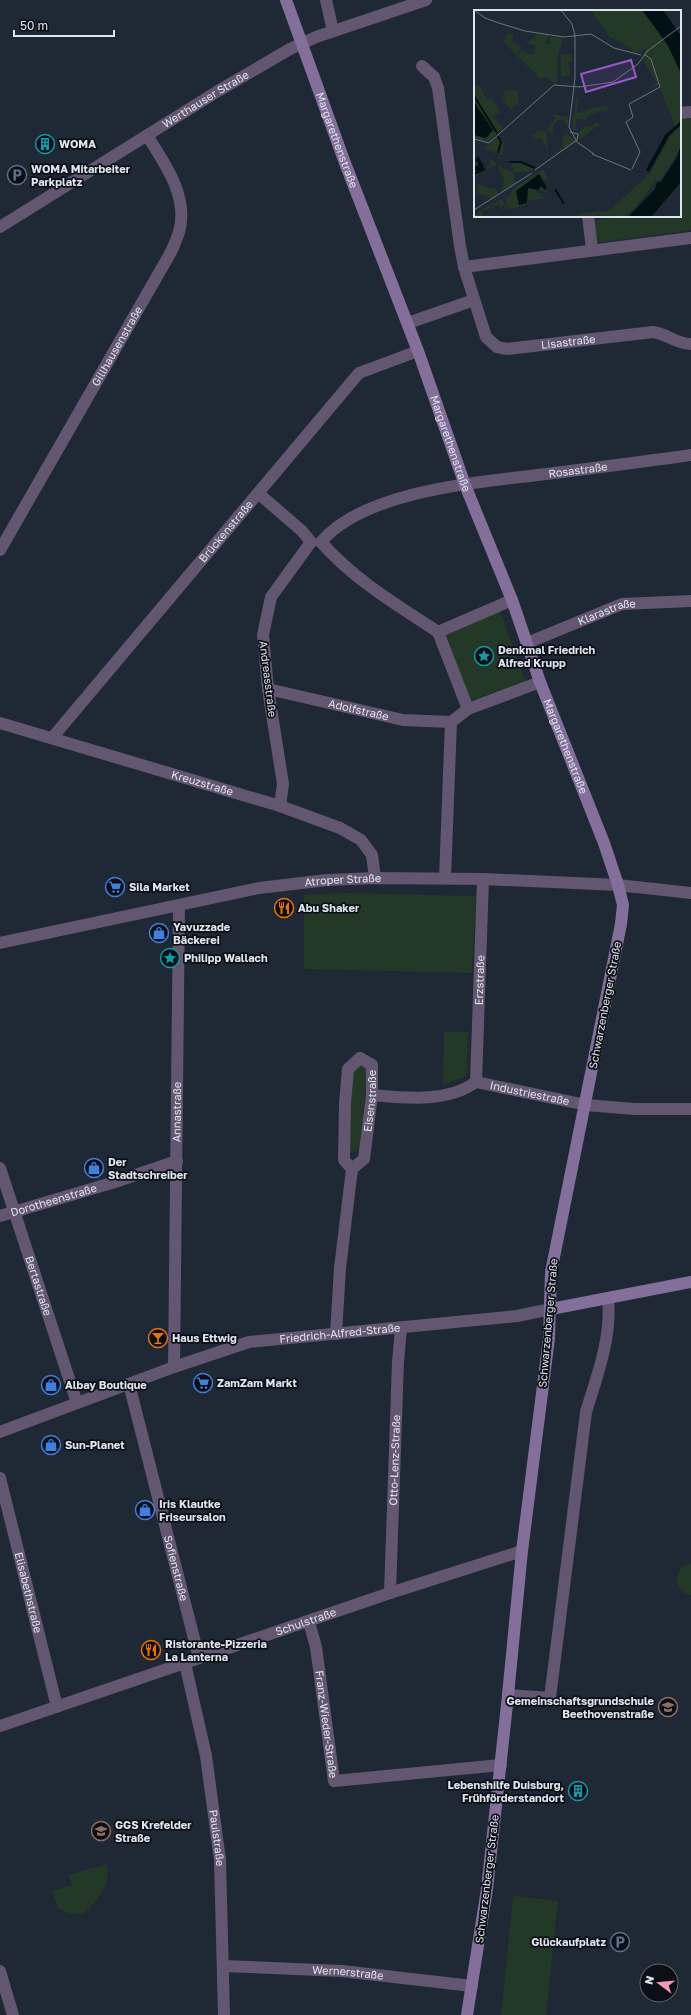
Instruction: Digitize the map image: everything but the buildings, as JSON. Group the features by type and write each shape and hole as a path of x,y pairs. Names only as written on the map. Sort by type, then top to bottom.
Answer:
{"main road":[{"name":"Margarethenstraße","path":"286,0 345,163 408,323 465,485 512,600 540,682 618,885"},
{"name":"Schwarzenberger Straße","path":"467,2015 487,1889 522,1551 551,1309 551,1272 586,1105 621,924 623,904 618,885"},
{"name":"Friedrich-Alfred-Straße","path":"551,1309 691,1282"}],"street":[{"path":"326,0 333,31"},
{"name":"Werthauser Straße","path":"0,227 148,137 218,92 302,43 426,0"},
{"name":"Lisastraße","path":"422,66 434,77 438,88 464,267 486,337 497,347 507,349 654,332 665,333 678,343 691,344"},
{"path":"681,113 691,112"},
{"name":"Gillhausenstraße","path":"0,550 171,252 180,231 182,211 172,176 148,137"},
{"path":"588,217 592,250"},
{"path":"464,267 691,238"},
{"path":"408,323 474,300"},
{"name":"Brückenstraße","path":"52,738 359,373 418,351"},
{"name":"Rosastraße","path":"465,485 691,455"},
{"name":"Andreasstraße","path":"280,806 283,784 268,689 263,635 271,597 316,542 343,521 362,512 412,495 465,485"},
{"path":"258,493 302,531 382,595 438,632 468,709"},
{"path":"438,632 512,600"},
{"name":"Klarastraße","path":"527,643 622,604 691,600"},
{"path":"445,878 451,722 468,709 540,682"},
{"name":"Adolfstraße","path":"268,689 403,720 451,722"},
{"name":"Kreuzstraße","path":"0,723 280,806 340,828 361,840 372,855 375,878"},
{"name":"Atroper Straße","path":"0,943 259,888 301,883 375,878 445,878 618,885 691,893"},
{"name":"Erzstraße","path":"476,1082 483,879"},
{"name":"Annastraße","path":"174,1367 179,906"},
{"name":"Eisenstraße","path":"360,1058 372,1065 372,1095 364,1158 352,1169 344,1160 345,1103 348,1069 360,1058"},
{"name":"Industriestraße","path":"372,1095 415,1098 446,1096 469,1087 476,1082 586,1105 634,1109 691,1109"},
{"name":"Dorotheenstraße","path":"0,1216 115,1182 177,1161"},
{"name":"Bertastraße","path":"0,1168 77,1404"},
{"path":"336,1334 340,1268 352,1169"},
{"path":"508,1695 550,1698 586,1412 600,1368 610,1313 608,1299"},
{"name":"Friedrich-Alfred-Straße","path":"0,1432 174,1367 249,1342 517,1316 551,1309"},
{"name":"Otto-Lenz-Straße","path":"390,1593 398,1362 401,1328"},
{"name":"Sofienstraße","path":"130,1384 199,1658"},
{"name":"Elisabethstraße","path":"0,1478 57,1707"},
{"name":"Schulstraße","path":"0,1726 309,1622 390,1593 522,1551"},
{"name":"Franz-Wieder-Straße","path":"309,1622 316,1646 334,1781 501,1765"},
{"name":"Paulstraße","path":"185,1664 206,1756 220,1860 224,1966 224,2015"},
{"name":"Wernerstraße","path":"224,1966 342,1971 472,1986"},
{"path":"0,1971 13,2015"}],"green space":[{"path":"691,118 691,230 595,243 593,220 619,217 681,217 681,119"},
{"path":"500,611 525,681 475,699 470,699 445,635"},
{"path":"345,893 476,896 472,973 304,969 304,895"},
{"path":"444,1032 468,1032 467,1070 465,1077 443,1085"},
{"path":"360,1065 368,1072 359,1148 357,1151 351,1153 348,1151 352,1074"},
{"path":"691,1564 690,1595 678,1587 677,1579 683,1566"},
{"path":"107,1864 107,1878 102,1892 83,1914 69,1913 58,1908 52,1891 72,1885 69,1875"},
{"path":"513,1896 558,1901 546,2015 501,2015"}],"place":[{"name":"WOMA","path":"45,144"},
{"name":"WOMA Mitarbeiter Parkplatz","path":"17,175"},
{"name":"Denkmal Friedrich Alfred Krupp","path":"484,656"},
{"name":"Sila Market","path":"115,887"},
{"name":"Abu Shaker","path":"284,908"},
{"name":"Yavuzzade Bäckerei","path":"159,933"},
{"name":"Philipp Wallach","path":"170,958"},
{"name":"Der Stadtschreiber","path":"94,1168"},
{"name":"Haus Ettwig","path":"158,1338"},
{"name":"ZamZam Markt","path":"203,1383"},
{"name":"Albay Boutique","path":"51,1385"},
{"name":"Sun-Planet","path":"51,1445"},
{"name":"Iris Klautke Friseursalon","path":"145,1510"},
{"name":"Ristorante-Pizzeria La Lanterna","path":"151,1650"},
{"name":"Gemeinschaftsgrundschule Beethovenstraße","path":"668,1707"},
{"name":"Lebenshilfe Duisburg, Frühförderstandort","path":"578,1791"},
{"name":"GGS Krefelder Straße","path":"101,1831"},
{"name":"Glückaufplatz","path":"620,1942"}]}
